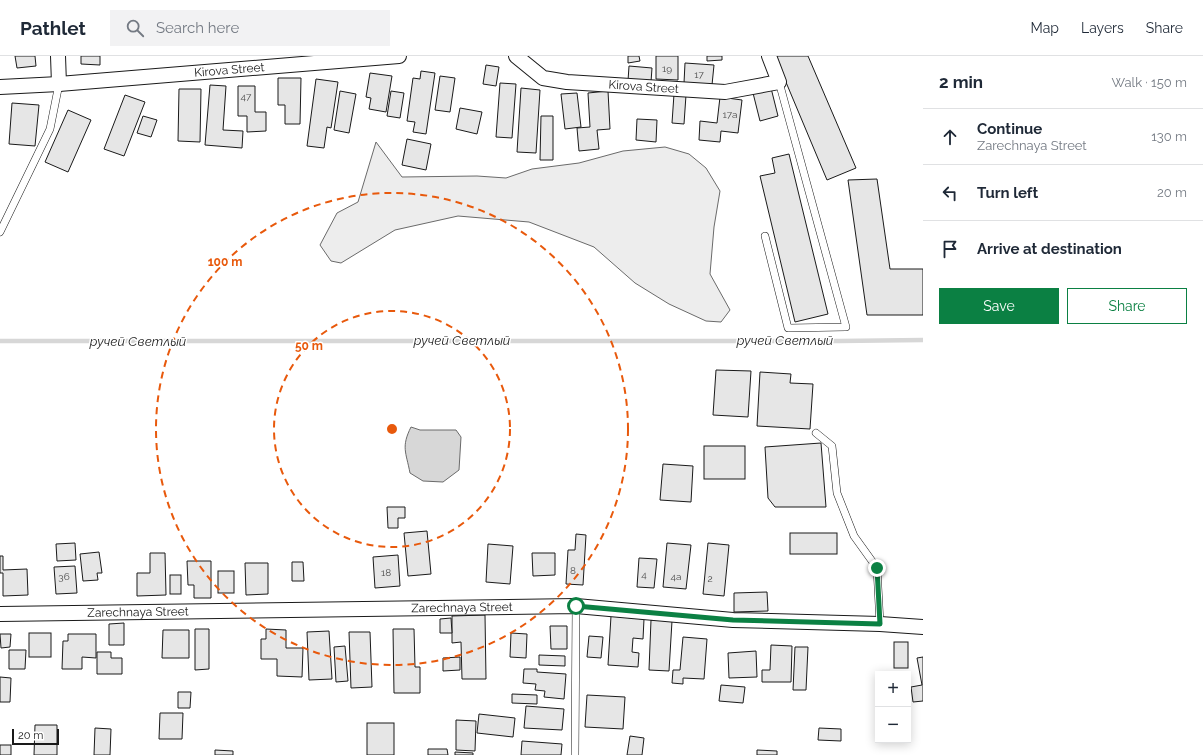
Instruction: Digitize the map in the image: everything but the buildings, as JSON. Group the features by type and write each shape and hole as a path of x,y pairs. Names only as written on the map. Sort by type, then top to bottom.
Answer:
{"street":[{"path":"58,56 59,84"},
{"name":"Kirova Street","path":"0,87 59,84 399,56"},
{"name":"Kirova Street","path":"516,56 542,78 567,82 725,92 779,82"},
{"path":"769,56 779,82"},
{"name":"Zarechnaya Street","path":"0,614 576,606 733,620 923,626"}],"lane":[{"path":"765,236 788,328 846,327 779,82"},
{"path":"0,232 50,129 59,84"},
{"path":"816,433 832,446 836,493 854,536 877,568 880,624"},
{"path":"575,755 576,606"}],"shaded area":[{"path":"376,142 402,177 477,176 506,178 532,169 579,163 623,151 665,147 689,154 706,168 720,191 714,227 710,274 730,310 721,322 706,321 669,304 635,283 594,247 529,222 458,216 395,230 341,263 331,261 320,245 337,213 358,202"},
{"path":"411,427 420,430 456,430 461,437 459,470 443,482 423,481 410,473 405,445"}],"waterway":[{"name":"ручей Светлый","path":"0,341 923,340"}],"route":[{"path":"576,606 733,620 880,624 877,568"}]}
